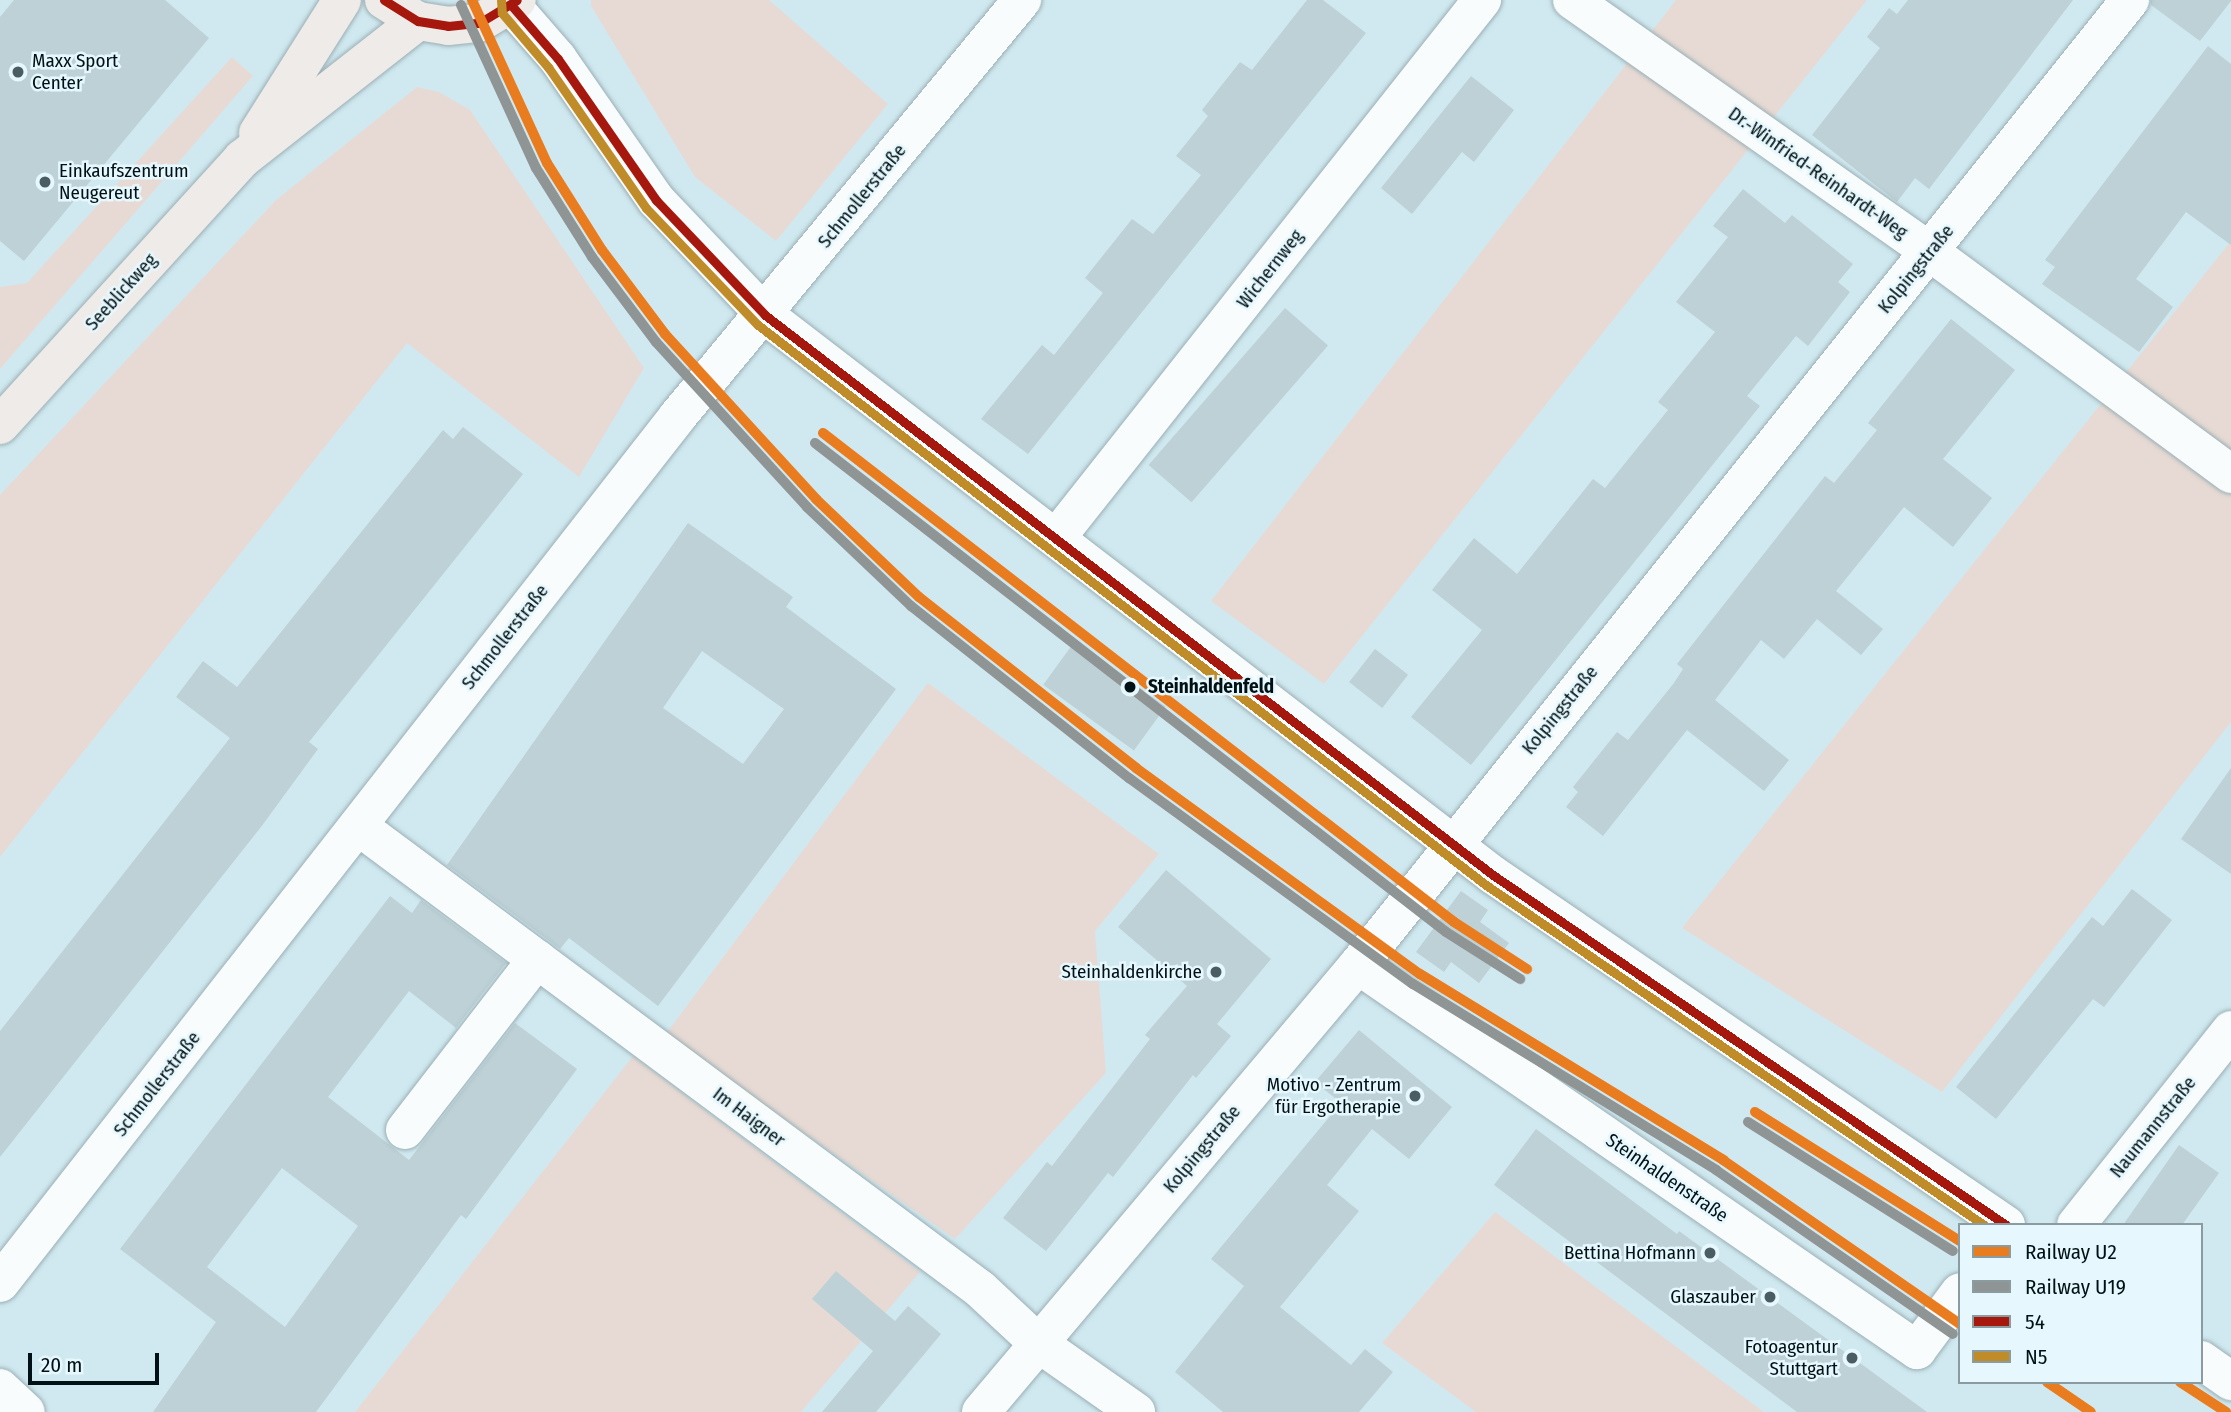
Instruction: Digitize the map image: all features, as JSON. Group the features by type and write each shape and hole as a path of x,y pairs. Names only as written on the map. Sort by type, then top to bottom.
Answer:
{"main road":[{"name":"Seeblickweg","path":"242,159 342,0"},
{"path":"384,0 418,20 448,26 479,23 514,3"},
{"name":"Seeblickweg","path":"0,425 242,159 418,20"}],"street":[{"name":"Schmollerstraße","path":"0,1283 678,416 765,316 1022,0"},
{"name":"Wichernweg","path":"1057,537 1482,0"},
{"name":"Dr.-Winfried-Reinhardt-Weg","path":"1573,0 1930,252 2231,474"},
{"name":"Kolpingstraße","path":"981,1412 1358,965 1452,844 2130,0"},
{"path":"514,3 558,59 656,200 765,316 1057,537 1452,844 2003,1223"},
{"name":"Im Haigner","path":"358,826 980,1289 1038,1342 1136,1412"},
{"path":"405,1130 537,959"},
{"name":"Steinhaldenstraße","path":"1358,965 1917,1350 1958,1295"},
{"name":"Naumannstraße","path":"2078,1223 2231,1030"},
{"path":"2203,1361 2231,1381"},
{"path":"0,1388 26,1412"}],"shaded area":[{"path":"591,0 769,0 888,104 776,241 695,177 591,6"},
{"path":"1676,0 1867,0 1324,684 1211,601"},
{"path":"232,57 253,76 0,369 0,287 27,283"},
{"path":"417,87 439,92 470,110 644,368 579,477 407,343 0,857 0,495 276,200"},
{"path":"2231,241 2231,722 1942,1092 1682,928"},
{"path":"928,683 1159,854 1095,931 1106,1073 955,1239 665,1035"},
{"path":"633,1056 920,1272 801,1412 355,1412"},
{"path":"1495,1212 1764,1412 1476,1412 1382,1343"}],"building":[{"name":"Einkaufszentrum Neugereut","path":"14,0 165,0 209,38 24,261 0,241 0,17"},
{"path":"1307,0 1323,0 1366,33 1028,454 981,419 1042,345 1054,355 1103,293 1085,278 1132,219 1153,234 1201,175 1176,156 1208,116 1202,110 1240,62 1252,70"},
{"path":"1908,0 2073,0 1929,189 1915,178 1897,202 1812,135 1880,48 1867,37 1889,8 1897,14"},
{"path":"2151,0 2231,1 2200,41 2151,5"},
{"path":"2208,46 2231,64 2231,245 2186,212 2136,279 2173,307 2139,352 2042,284 2055,267 2045,260"},
{"path":"1471,76 1514,110 1474,162 1462,152 1412,214 1381,188"},
{"path":"1743,189 1785,223 1792,215 1853,264 1838,282 1850,292 1808,346 1796,336 1747,396 1760,406 1471,765 1411,717 1482,630 1432,590 1474,538 1517,574 1593,479 1605,488 1668,410 1658,402 1715,332 1676,302 1728,237 1713,226"},
{"path":"1285,308 1328,345 1192,502 1149,465"},
{"path":"1951,319 2015,370 1943,459 1992,498 1953,547 1904,507 1836,591 1883,629 1861,655 1817,619 1784,659 1761,640 1715,700 1789,760 1764,791 1687,730 1603,836 1566,807 1578,792 1573,787 1617,732 1628,740 1674,683 1683,669 1677,664 1825,476 1834,483 1877,430 1868,423"},
{"path":"463,427 523,474 309,742 318,749 261,827 0,1157 0,1031 230,738 176,697 203,661 237,687 443,430 453,439"},
{"path":"688,523 793,597 786,607 896,689 658,1006 569,938 560,949 447,865","holes":["702,651 784,709 743,764 663,708"]},
{"path":"1075,641 1166,707 1134,751 1043,685"},
{"path":"1375,649 1408,675 1382,708 1349,682"},
{"path":"2231,768 2231,874 2181,839"},
{"path":"1166,870 1271,959 1217,1024 1231,1036 1196,1078 1193,1075 1113,1177 1108,1173 1046,1251 1003,1218 1047,1162 1052,1166 1150,1039 1145,1035 1187,986 1118,927"},
{"path":"2132,889 2172,920 2104,1007 2093,999 1996,1119 1956,1087 2092,917 2103,926"},
{"path":"1461,891 1488,910 1480,922 1509,943 1479,983 1451,962 1444,972 1416,952"},
{"path":"390,896 412,913 421,900 506,963 456,1028 409,991 328,1097 409,1160 515,1023 577,1069 466,1219 461,1215 316,1412 153,1412 216,1322 120,1249","holes":["282,1168 358,1226 285,1327 207,1267"]},
{"path":"1359,1030 1452,1107 1409,1159 1372,1129 1327,1185 1359,1211 1280,1307 1351,1365 1365,1349 1393,1372 1359,1412 1223,1412 1175,1372 1244,1286 1211,1259 1341,1103 1315,1082"},
{"path":"1536,1129 1677,1234 1679,1231 1927,1412 1797,1412 1494,1185"},
{"path":"2179,1145 2219,1173 2183,1223 2124,1223"},
{"path":"836,1271 895,1321 908,1306 941,1334 876,1412 822,1412 873,1351 812,1299"}],"rail line":[{"name":"U2","path":"472,0 547,163 602,250 665,334 816,499 919,597 1136,768 1420,974 1723,1160 1958,1323"},
{"name":"U19","path":"461,5 536,168 592,257 656,342 807,507 911,606 1129,778 1413,984 1716,1170 1953,1334"},
{"name":"U2","path":"823,433 1454,922 1527,969"},
{"name":"U19","path":"815,443 1446,932 1520,979"},
{"name":"U2","path":"1755,1112 1958,1240"},
{"name":"U19","path":"1748,1122 1953,1251"},
{"name":"U2","path":"2050,1384 2091,1412"},
{"name":"U2","path":"2183,1384 2226,1412"}],"transit line":[{"name":"54","path":"384,0 418,21 448,26 479,23 517,0"},
{"name":"N5","path":"501,0 502,13 548,67 646,208 758,325 1486,885 1981,1223"},
{"name":"54","path":"512,6 558,59 656,200 765,315 1493,875 2003,1223"}],"place":[{"name":"Maxx Sport Center","path":"18,72"},
{"name":"Einkaufszentrum Neugereut","path":"45,182"},
{"name":"Steinhaldenfeld","path":"1130,687"},
{"name":"Steinhaldenkirche","path":"1216,972"},
{"name":"Motivo - Zentrum für Ergotherapie","path":"1415,1096"},
{"name":"Bettina Hofmann","path":"1710,1253"},
{"name":"Glaszauber","path":"1770,1297"},
{"name":"Fotoagentur Stuttgart","path":"1852,1358"}]}
